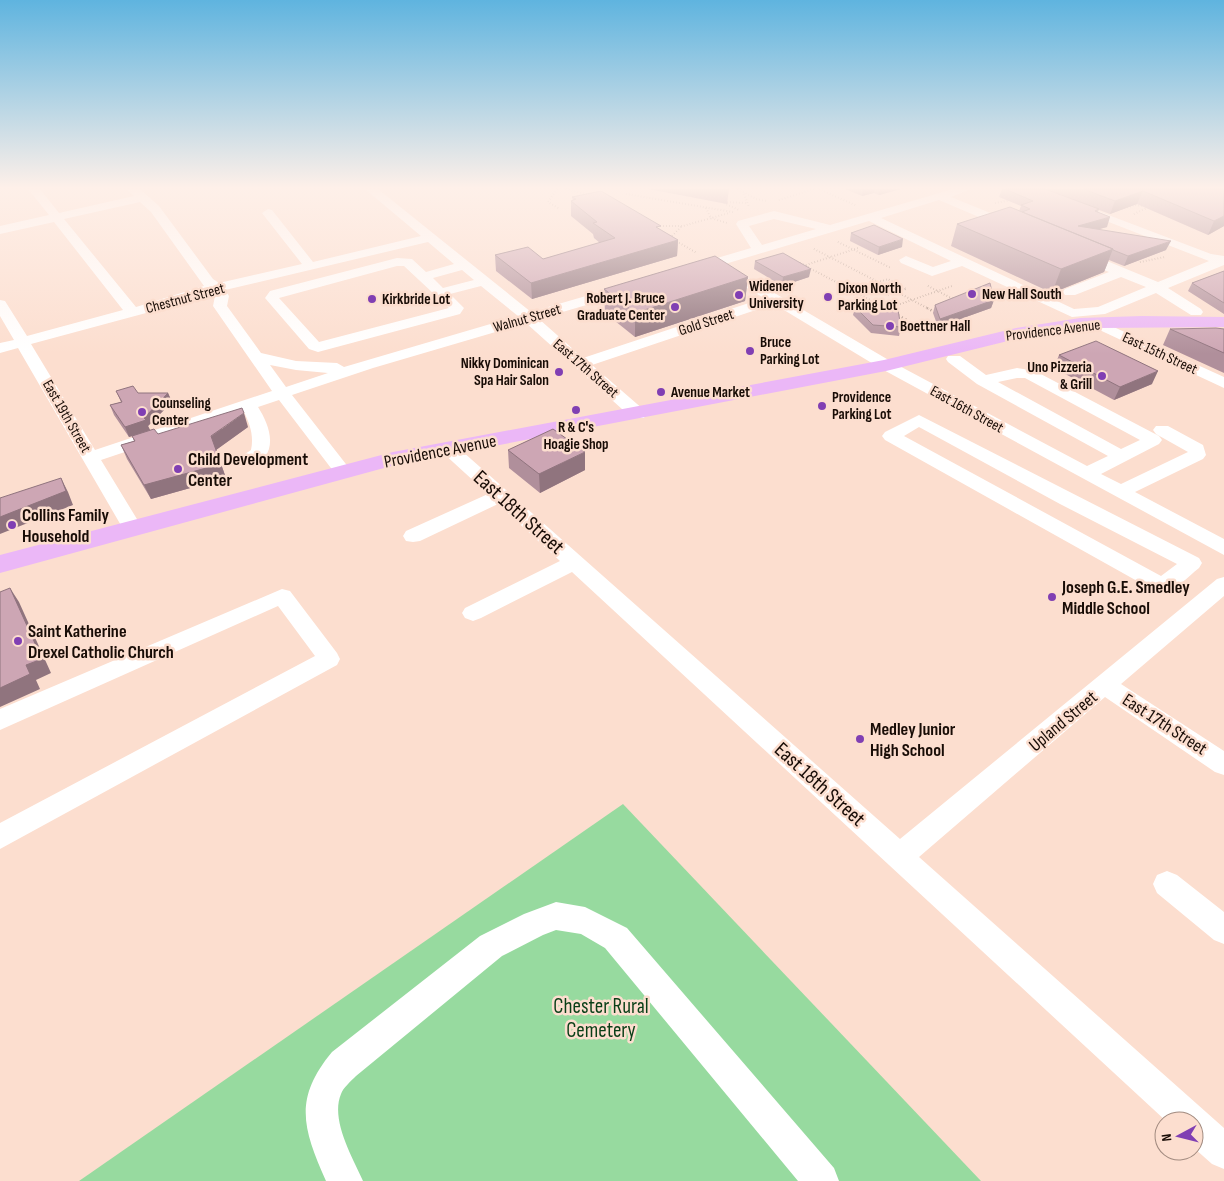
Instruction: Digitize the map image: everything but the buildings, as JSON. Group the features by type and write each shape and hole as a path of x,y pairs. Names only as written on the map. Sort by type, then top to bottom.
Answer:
{"main road":[{"name":"Providence Avenue","path":"0,564 343,472 448,448 638,414 886,365 985,339 1046,328 1096,323 1224,322"},
{"name":"Providence Avenue","path":"886,365 954,359 1058,341 1123,336 1224,333"}],"street":[{"path":"79,244 132,312"},
{"path":"180,244 208,282 222,296 220,306"},
{"path":"292,244 310,266"},
{"name":"Chestnut Street","path":"0,348 167,303 182,295 404,244"},
{"name":"East 17th Street","path":"438,244 528,317 638,414"},
{"path":"755,244 758,248"},
{"path":"686,271 772,244"},
{"path":"927,244 1072,313 1100,311 1224,260"},
{"path":"931,246 937,244"},
{"path":"1176,244 1208,257 1224,260"},
{"path":"1065,249 1161,286"},
{"path":"1083,256 1100,250 1115,255"},
{"path":"906,260 932,272 963,261"},
{"path":"397,262 407,262 424,277 457,308 456,312 318,347 314,346 272,298 275,294 397,262"},
{"path":"1134,262 1144,275 1196,312"},
{"name":"East 16th Street","path":"714,263 886,365 1224,548"},
{"path":"424,277 464,265"},
{"path":"1070,292 1121,272"},
{"path":"440,293 484,281"},
{"name":"Walnut Street","path":"91,457 367,365 648,282"},
{"name":"Gold Street","path":"580,364 776,299"},
{"path":"167,303 200,301 220,306 282,393 343,472"},
{"name":"East 19th Street","path":"0,304 24,341 133,529"},
{"name":"East 15th Street","path":"1096,323 1224,383"},
{"path":"255,356 282,364 309,368 367,365"},
{"path":"954,359 983,381 1121,456"},
{"path":"983,381 1018,373 1029,374 1153,440 1121,456 1092,477 1067,500 1038,518"},
{"path":"242,462 259,453 261,446 258,420 248,404"},
{"path":"919,420 1067,500 1192,563 1162,586 891,436 919,420"},
{"path":"1120,492 1197,455 1197,449 1162,430"},
{"name":"East 18th Street","path":"448,448 1179,1111"},
{"path":"413,536 500,496"},
{"path":"472,613 574,562"},
{"name":"Upland Street","path":"900,856 1224,584"},
{"path":"0,720 282,596 329,659 0,837"},
{"name":"East 17th Street","path":"1106,685 1224,764"},
{"path":"1167,884 1224,930"},
{"path":"345,1181 325,1137 322,1107 328,1084 333,1077 344,1064 490,946 534,924 556,916 585,921 616,938 821,1181"},
{"path":"1204,1133 1224,1152"}],"path":[{"path":"681,244 714,263"},
{"path":"807,245 878,282"},
{"path":"801,267 858,248"},
{"path":"797,261 907,320"},
{"path":"888,279 906,289 887,295 869,285 878,282 888,279"},
{"path":"879,312 952,286"},
{"path":"897,292 937,313"},
{"path":"945,318 985,339"}],"green space":[{"name":"Chester Rural Cemetery","path":"623,804 981,1181 79,1181"}],"place":[{"name":"New Hall South","path":"972,294"},
{"name":"Widener University","path":"739,295"},
{"name":"Dixon North Parking Lot","path":"828,297"},
{"name":"Kirkbride Lot","path":"372,299"},
{"name":"Robert J. Bruce Graduate Center","path":"675,307"},
{"name":"Boettner Hall","path":"890,326"},
{"name":"Bruce Parking Lot","path":"750,351"},
{"name":"Nikky Dominican Spa Hair Salon","path":"559,372"},
{"name":"Uno Pizzeria & Grill","path":"1102,376"},
{"name":"Avenue Market","path":"661,392"},
{"name":"Providence Parking Lot","path":"822,406"},
{"name":"R & C's Hoagie Shop","path":"576,410"},
{"name":"Counseling Center","path":"142,412"},
{"name":"Child Development Center","path":"178,469"},
{"name":"Collins Family Household","path":"12,525"},
{"name":"Joseph G.E. Smedley Middle School","path":"1052,597"},
{"name":"Saint Katherine Drexel Catholic Church","path":"18,641"},
{"name":"Medley Junior High School","path":"860,739"}]}
